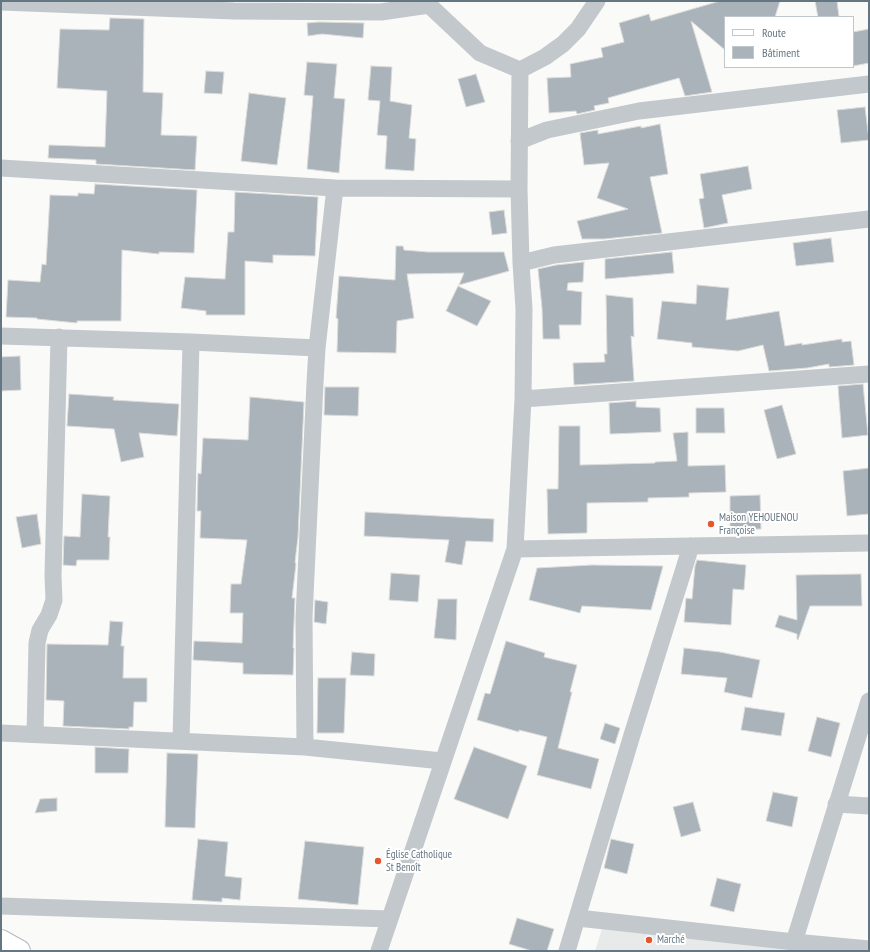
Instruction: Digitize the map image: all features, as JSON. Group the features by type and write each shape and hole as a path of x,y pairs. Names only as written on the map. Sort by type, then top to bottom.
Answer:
{"main road":[{"path":"1,941 19,951"}],"street":[{"path":"1,2 234,11 381,12 429,3 480,53 520,70"},
{"path":"520,70 545,57 563,44 578,29 593,4"},
{"path":"379,951 442,761 515,549 523,399 524,309 519,189 520,70"},
{"path":"519,142 547,130 639,111 869,84"},
{"path":"1,168 335,188 519,189"},
{"path":"305,747 304,617 317,348 335,188"},
{"path":"521,263 554,255 869,219"},
{"path":"1,336 191,342 317,348"},
{"path":"35,734 37,643 40,630 49,615 54,600 53,576 59,337"},
{"path":"181,741 191,342"},
{"path":"523,399 869,374"},
{"path":"515,549 869,543"},
{"path":"567,951 691,546"},
{"path":"794,942 869,701"},
{"path":"1,732 305,747 442,761"},
{"path":"836,804 869,806"},
{"path":"1,906 389,919"},
{"path":"578,918 869,949"}],"shaded area":[{"name":"Marché","path":"602,929 797,951 595,951"}],"building":[{"path":"720,1 780,1 775,16 724,16 724,49 691,21 712,92 685,96 679,78 608,98 609,103 594,106 595,110 577,114 576,111 549,113 547,78 571,77 570,64 603,57 601,48 624,42 619,23 649,14 651,21"},
{"path":"815,1 837,1 839,16 818,16"},
{"path":"110,18 144,19 143,92 163,93 161,135 197,136 195,170 96,164 96,160 48,158 49,145 105,147 107,91 57,88 60,29 109,30"},
{"path":"307,23 364,23 363,38 322,34 308,36"},
{"path":"869,29 869,63 854,66 854,32"},
{"path":"307,62 337,64 334,98 345,99 339,173 307,169 313,96 304,95"},
{"path":"371,66 392,67 390,101 412,105 409,138 416,139 414,171 385,169 387,136 377,135 380,101 368,100"},
{"path":"206,71 224,72 222,94 204,93"},
{"path":"476,74 485,102 466,107 458,79"},
{"path":"249,93 286,98 277,165 241,161"},
{"path":"865,107 869,140 841,143 837,110"},
{"path":"660,124 668,174 650,177 662,233 604,239 582,239 577,221 628,209 597,198 609,163 584,165 580,133 598,130 598,134"},
{"path":"748,166 752,189 722,195 728,223 704,228 699,199 704,198 700,174"},
{"path":"95,184 197,190 194,253 159,252 159,254 122,250 121,321 77,321 77,323 37,318 6,317 8,280 40,282 42,264 46,265 50,195 78,196 78,193 94,194"},
{"path":"235,192 318,197 315,256 273,255 273,263 245,261 245,315 206,315 206,311 181,308 185,277 225,279 228,232 234,232"},
{"path":"504,210 507,233 492,235 489,212"},
{"path":"831,238 834,262 796,266 793,243"},
{"path":"396,246 403,246 404,250 428,252 504,252 509,271 459,285 464,273 407,274 414,318 397,321 396,353 337,352 338,319 336,318 339,276 395,280"},
{"path":"672,252 674,273 605,279 605,259"},
{"path":"584,262 583,282 568,283 567,290 582,292 581,325 559,325 560,339 543,339 542,308 538,269 556,265"},
{"path":"697,285 729,288 726,320 779,311 785,346 842,339 842,342 851,341 854,365 829,367 829,364 807,368 769,371 763,345 738,351 692,347 692,343 657,339 662,301 696,304"},
{"path":"458,286 491,301 477,326 446,311"},
{"path":"606,295 633,298 634,337 631,336 634,381 574,385 573,363 605,362 604,354 607,354"},
{"path":"20,356 21,390 1,391 1,357"},
{"path":"863,384 868,435 842,438 838,386"},
{"path":"325,387 359,387 358,416 324,415"},
{"path":"69,394 114,397 113,400 179,404 177,436 139,433 144,457 121,462 114,429 67,426"},
{"path":"250,397 304,402 298,537 292,598 295,598 293,675 243,674 243,663 193,660 194,641 242,643 243,613 230,613 231,584 241,584 247,540 200,538 201,511 197,511 198,473 201,474 203,438 248,440"},
{"path":"636,401 636,407 660,408 661,432 610,434 609,403"},
{"path":"782,405 796,454 777,459 764,410"},
{"path":"696,408 724,408 725,433 696,433"},
{"path":"559,426 580,426 580,465 677,461 673,433 688,432 688,466 725,465 726,492 689,493 689,497 648,498 648,502 587,503 587,533 548,534 547,489 558,489"},
{"path":"869,468 869,514 847,516 843,471"},
{"path":"82,494 110,496 108,537 110,537 109,560 77,560 76,566 63,565 64,536 80,537"},
{"path":"760,495 761,529 730,530 730,496"},
{"path":"365,512 494,519 493,542 466,541 462,565 445,562 449,540 364,536"},
{"path":"37,514 41,544 22,548 16,517"},
{"path":"697,560 746,565 744,590 733,589 731,625 684,622 686,598 692,599 695,566"},
{"path":"592,565 663,566 651,610 582,606 580,613 529,600 537,568"},
{"path":"391,573 420,575 418,602 389,600"},
{"path":"861,574 862,606 810,606 798,640 797,634 775,627 779,615 797,620 796,575"},
{"path":"438,599 457,599 456,640 434,638"},
{"path":"315,600 328,602 326,624 314,622"},
{"path":"110,621 123,622 121,646 124,646 123,678 147,678 147,702 134,702 133,727 129,727 129,729 63,726 64,701 46,700 47,644 108,645"},
{"path":"506,641 545,653 544,657 577,665 558,748 599,759 591,789 537,775 547,737 519,730 519,732 477,720 485,693 490,694"},
{"path":"684,648 720,652 760,660 752,698 724,692 727,678 681,674"},
{"path":"352,652 375,654 374,676 350,675"},
{"path":"318,678 346,678 344,733 317,733"},
{"path":"745,707 785,713 781,736 741,730"},
{"path":"817,717 840,723 831,757 808,751"},
{"path":"605,723 620,728 615,744 600,739"},
{"path":"95,747 129,749 128,773 95,773"},
{"path":"474,747 527,766 508,819 454,799"},
{"path":"167,753 198,754 195,828 165,827"},
{"path":"773,792 798,797 792,827 766,821"},
{"path":"57,798 57,811 35,813 40,799"},
{"path":"693,802 701,831 681,837 673,807"},
{"path":"198,839 228,842 225,876 242,878 240,900 222,898 222,902 192,900"},
{"path":"611,839 634,844 627,874 604,868"},
{"path":"305,841 364,847 358,905 298,899"},
{"path":"717,878 741,884 734,912 710,906"},
{"path":"517,918 554,929 547,951 532,951 509,944"}],"place":[{"name":"Maison YEHOUENOU Françoise","path":"711,524"},
{"name":"Église Catholique St Benoît","path":"378,861"},
{"name":"Marché","path":"649,940"}]}
